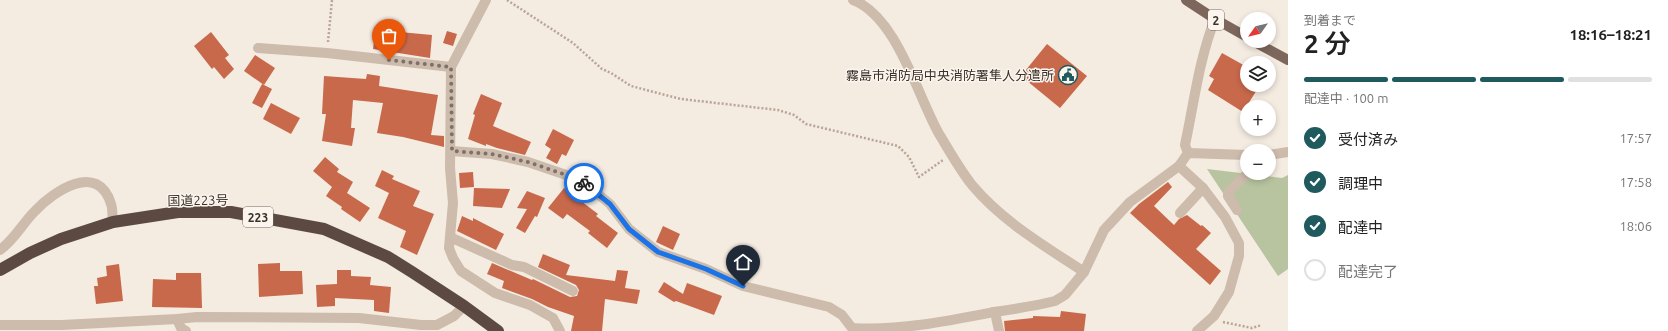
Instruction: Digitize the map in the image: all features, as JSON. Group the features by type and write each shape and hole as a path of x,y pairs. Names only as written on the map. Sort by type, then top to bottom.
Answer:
{"highway":[{"name":"国道223号","path":"0,270 30,253 61,239 113,222 178,212 231,212 324,229 388,258 464,306 498,331"}],"main road":[{"name":"2","path":"1186,0 1214,19 1240,33"},
{"path":"1266,48 1288,60"}],"street":[{"path":"486,0 451,67 452,151 450,168 453,203 449,248 461,271 495,293 530,305 553,318 560,331"},
{"path":"853,0 861,3 877,16 896,43 938,131 972,185 998,211 1019,229 1084,272"},
{"path":"452,151 492,154 528,162 581,180 610,204 629,229 658,252 706,269 743,286 829,307 842,315 851,330 889,329 966,318 1055,301 1065,295 1084,272 1104,230 1130,202 1179,166 1188,153 1186,145 1198,82 1208,35 1214,19"},
{"path":"258,48 327,53 451,67"},
{"path":"1276,154 1288,152"},
{"path":"1188,153 1240,155"},
{"path":"1179,166 1203,188 1226,217 1239,243 1239,256 1229,292 1214,316 1197,331"},
{"path":"1237,210 1228,196 1228,192 1241,180"},
{"path":"0,250 16,236 34,212 44,202 68,186 77,182 85,181 96,183 104,191 111,204 113,222"},
{"path":"1180,213 1203,188"},
{"path":"450,237 512,265 524,267 573,291"},
{"path":"0,325 62,324 197,317 359,318 435,328 454,316 464,306"},
{"path":"995,312 999,331"},
{"path":"177,319 182,328 186,331"}],"path":[{"path":"327,53 332,0"},
{"path":"507,0 573,43 602,69 631,86 681,99 778,110 794,115 806,124 898,146 909,157 919,177 952,154"},
{"path":"1214,316 1229,324 1252,328 1262,325"}],"green space":[{"path":"1207,169 1240,173 1240,180 1276,180 1276,177 1282,178 1288,175 1288,269 1278,276"}],"building":[{"path":"376,27 389,29 389,31 432,35 430,58 373,49"},
{"path":"447,31 457,34 453,46 443,43"},
{"path":"211,32 229,55 225,58 234,69 224,79 214,67 212,69 194,46"},
{"path":"1047,44 1087,76 1060,108 1021,76"},
{"path":"1222,53 1240,63 1240,92 1256,92 1251,100 1240,100 1240,110 1208,90 1214,79 1209,76"},
{"path":"255,55 275,68 264,85 244,71"},
{"path":"367,74 380,76 379,86 438,95 431,135 444,136 444,147 403,137 377,133 383,103 353,100 351,128 355,128 352,146 322,141 326,114 322,114 324,76 366,79"},
{"path":"262,84 272,89 262,108 252,103"},
{"path":"481,94 502,103 493,126 531,142 525,155 486,144 486,146 468,139 475,115 473,114"},
{"path":"271,103 300,118 291,134 263,119"},
{"path":"553,129 574,140 566,156 562,154 557,164 546,158 551,149 545,145"},
{"path":"325,157 339,169 337,172 353,182 347,193 370,208 360,222 341,209 342,207 326,196 332,187 313,171"},
{"path":"382,170 394,176 392,179 420,191 413,206 434,214 417,255 400,247 406,231 378,218 389,193 375,186"},
{"path":"473,172 474,187 460,188 459,173"},
{"path":"1168,182 1172,187 1154,206 1174,225 1179,219 1187,215 1211,233 1196,249 1221,271 1210,285 1130,213 1139,204"},
{"path":"474,188 510,189 502,208 473,206"},
{"path":"564,188 598,214 596,216 618,233 607,248 588,233 590,231 567,214 563,219 548,208"},
{"path":"527,191 545,198 537,217 535,216 525,233 516,228 527,209 517,208"},
{"path":"462,216 473,221 473,218 504,234 496,250 457,231"},
{"path":"663,226 680,234 673,250 656,242"},
{"path":"543,254 570,265 566,275 615,281 617,270 628,271 625,288 640,290 637,304 605,299 602,331 571,331 574,316 502,288 504,281 487,274 492,263 532,280 533,279 570,297 577,296 579,290 576,285 538,267"},
{"path":"280,263 280,271 302,271 303,294 259,297 258,264"},
{"path":"119,264 123,301 96,304 94,286 98,286 97,278 107,276 106,266"},
{"path":"337,270 351,270 351,276 371,277 370,285 391,287 389,313 374,311 374,300 335,298 335,306 317,307 316,285 337,284"},
{"path":"176,273 201,273 202,308 152,307 153,279 176,280"},
{"path":"664,282 683,294 687,283 722,296 714,315 676,301 674,302 658,292"},
{"path":"1061,311 1086,314 1084,331 1005,331 1004,321 1033,318 1033,316 1060,317"}],"way so far":[{"path":"389,60 451,67 452,151 492,154 528,162 581,180 584,183"}],"place":[{"name":"霧島市消防局中央消防署隼人分遣所","path":"1068,75"}],"route":[{"path":"584,183 610,204 629,229 658,252 706,269 743,286"}]}
